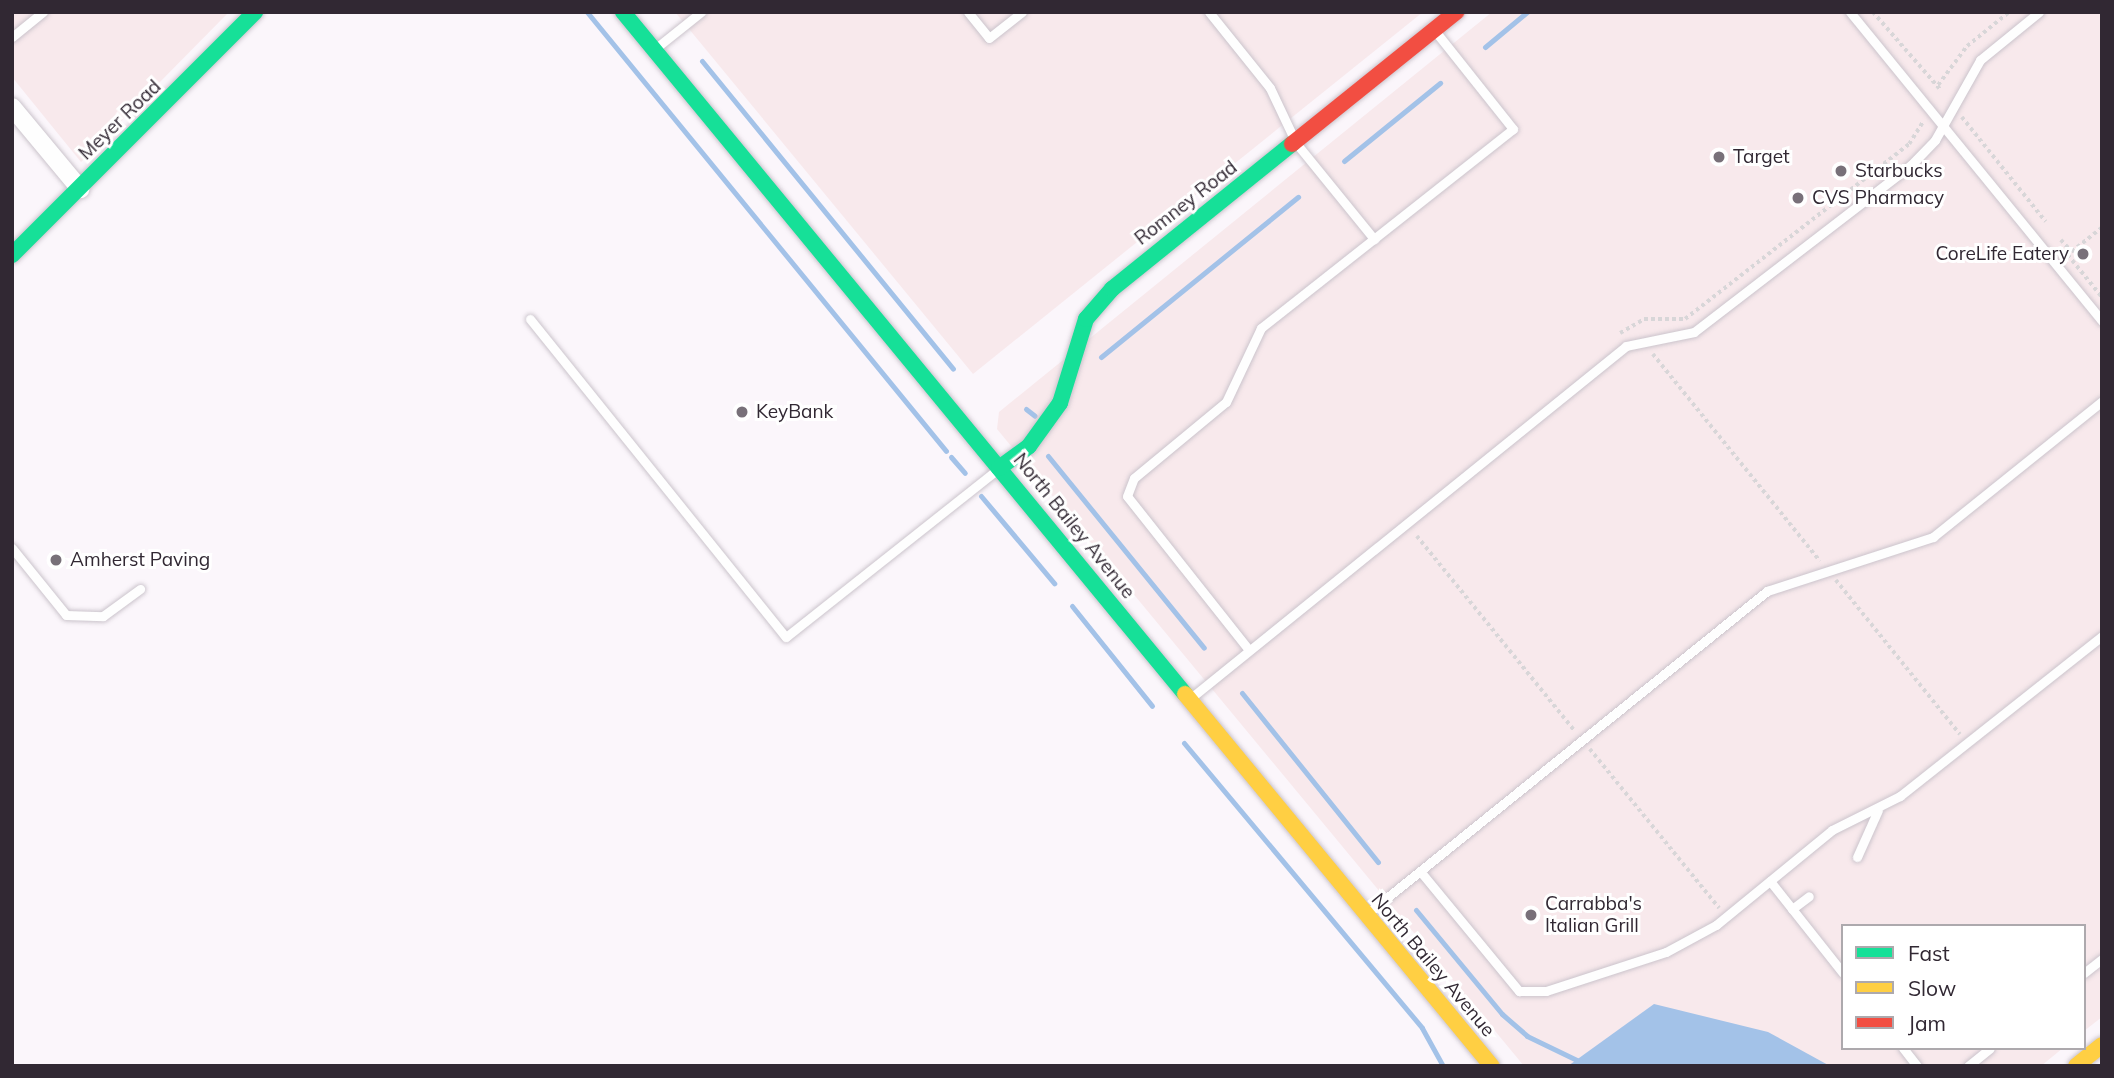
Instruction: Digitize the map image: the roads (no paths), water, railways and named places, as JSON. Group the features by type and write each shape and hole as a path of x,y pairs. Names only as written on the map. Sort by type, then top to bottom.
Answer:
{"street":[{"name":"Meyer Road","path":"12,255 80,190 255,12"},
{"name":"North Bailey Avenue","path":"623,12 1365,916 1492,1066"},
{"name":"Romney Road","path":"999,468 1029,446 1060,403 1086,319 1112,289 1456,12"},
{"path":"12,107 80,190"},
{"path":"2076,1066 2102,1045"}],"lane":[{"path":"12,37 43,12"},
{"path":"654,50 701,12"},
{"path":"968,12 989,38 1021,12"},
{"path":"1209,12 1270,88 1296,143 1374,239"},
{"path":"1850,12 2102,321"},
{"path":"1188,700 1626,346 1694,332 1911,165 1942,127 1980,60 2039,12"},
{"path":"1249,650 1127,496 1134,478 1226,402 1261,328 1513,129 1434,30"},
{"path":"530,319 786,637 999,468"},
{"path":"1365,916 1767,591 1933,537 2102,401"},
{"path":"12,548 66,615 103,616 140,589"},
{"path":"1420,871 1508,982 1532,994 1691,941 1832,830 1878,810 2102,636"},
{"path":"1857,857 1878,810"},
{"path":"1770,881 1841,970"},
{"path":"1792,909 1809,896"},
{"path":"2086,971 2102,959"},
{"path":"1905,1050 1917,1066"},
{"path":"1968,1066 1988,1050"}],"water":[{"path":"1654,1004 1768,1032 1830,1066 1568,1066"}],"waterway":[{"path":"587,12 946,451"},
{"path":"1485,47 1527,12"},
{"path":"702,61 953,369"},
{"path":"1344,161 1440,83"},
{"path":"1101,357 1298,197"},
{"path":"1026,409 1035,416"},
{"path":"1048,456 1204,648"},
{"path":"951,457 965,473"},
{"path":"981,496 1054,583"},
{"path":"1072,606 1152,706"},
{"path":"1242,693 1378,862"},
{"path":"1184,743 1422,1028 1443,1066"},
{"path":"1416,910 1502,1014 1527,1036 1589,1066"}],"place":[{"name":"Target","path":"1719,157"},
{"name":"Starbucks","path":"1841,171"},
{"name":"CVS Pharmacy","path":"1798,198"},
{"name":"CoreLife Eatery","path":"2083,254"},
{"name":"KeyBank","path":"742,412"},
{"name":"Amherst Paving","path":"56,560"},
{"name":"Carrabba's Italian Grill","path":"1531,915"}]}
